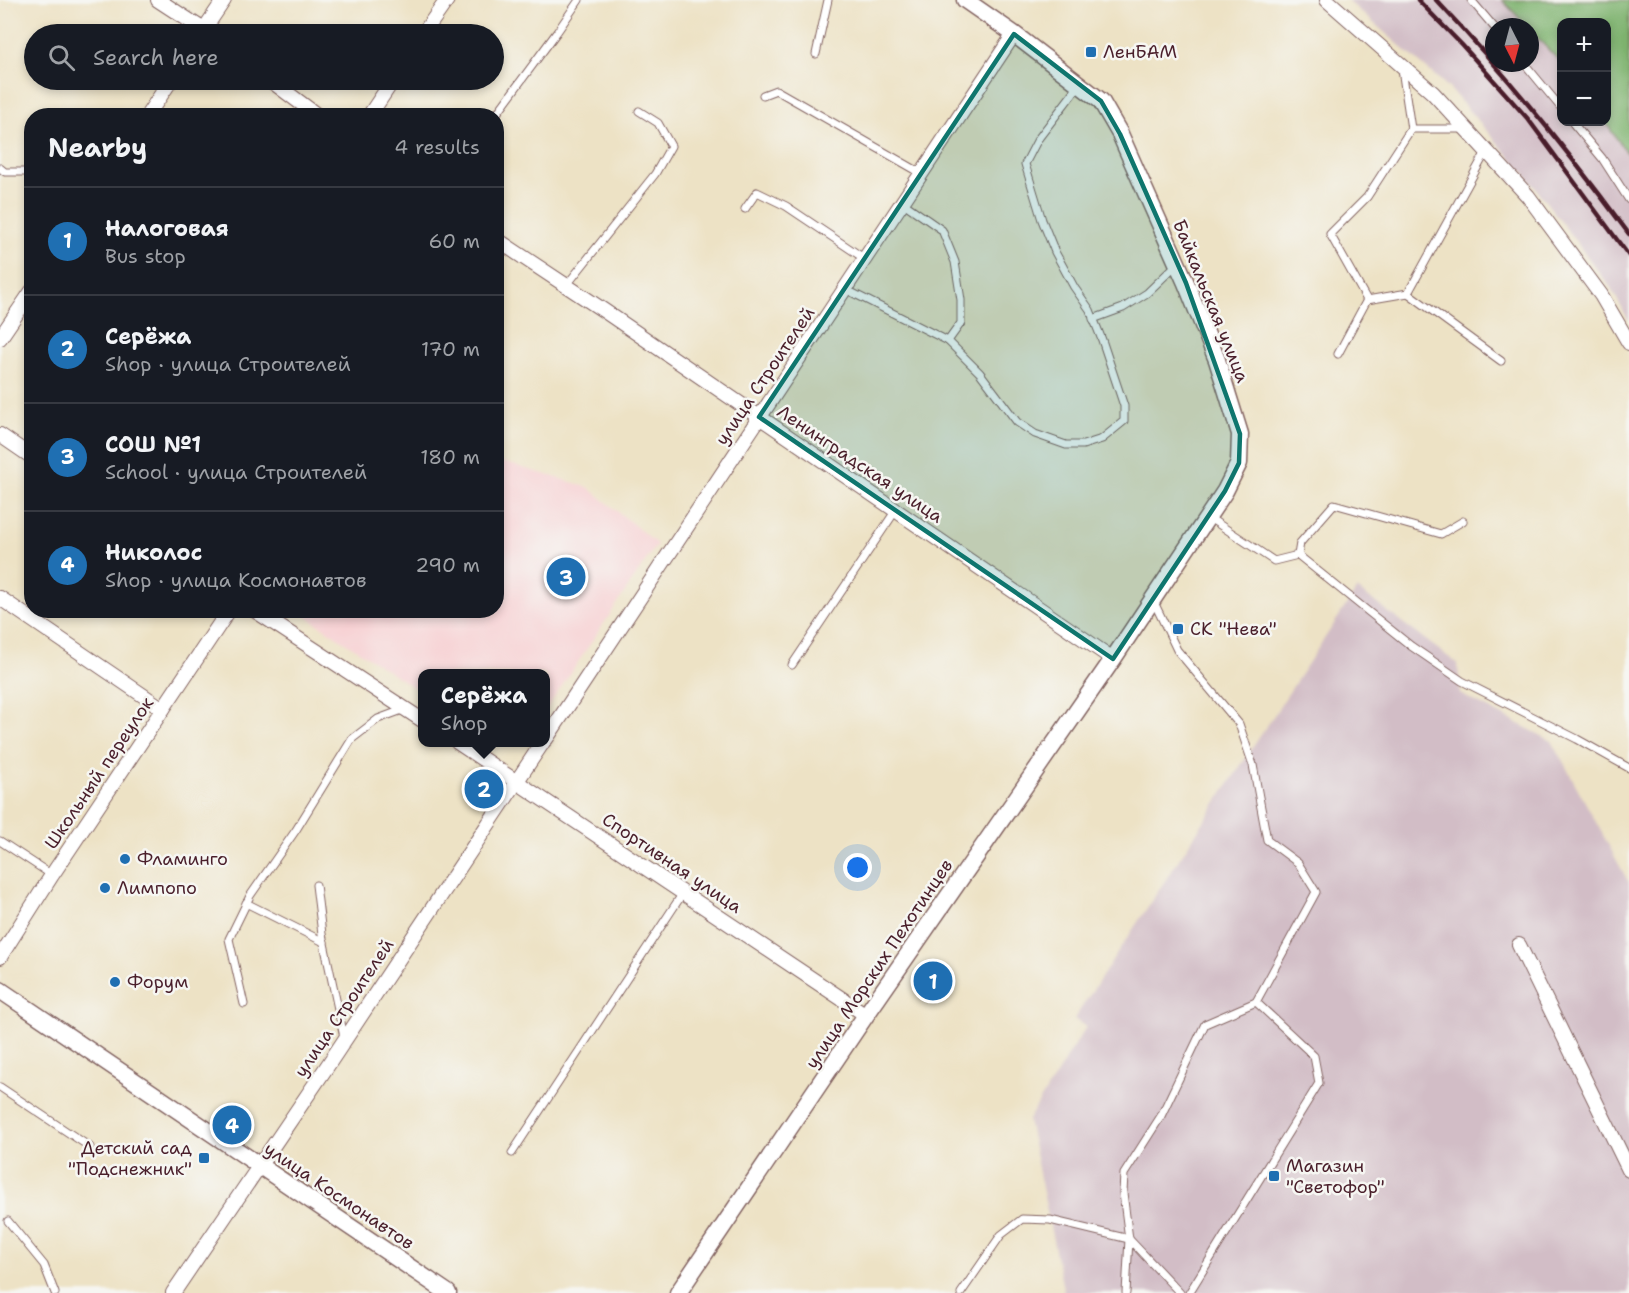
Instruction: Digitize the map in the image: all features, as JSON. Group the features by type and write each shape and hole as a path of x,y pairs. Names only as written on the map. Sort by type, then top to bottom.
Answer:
{"street":[{"path":"158,0 192,24"},
{"path":"210,24 224,0"},
{"path":"430,24 447,0"},
{"name":"Байкальская улица","path":"965,0 1014,34 1101,101 1120,134 1177,264 1217,360 1240,434 1239,463 1225,491 1113,659"},
{"path":"1327,0 1434,93 1528,196 1601,295 1629,343"},
{"name":"улица Строителей","path":"550,732 1014,34"},
{"path":"152,108 164,90"},
{"path":"283,90 307,108"},
{"path":"374,108 386,90"},
{"name":"Ленинградская улица","path":"504,244 1113,659"},
{"path":"0,338 24,303"},
{"path":"0,435 24,452"},
{"path":"0,598 24,614"},
{"path":"29,618 163,709"},
{"name":"Школьный переулок","path":"0,957 224,618"},
{"path":"266,618 418,717"},
{"name":"улица Морских Пехотинцев","path":"678,1293 866,1015 1113,659"},
{"name":"Спортивная улица","path":"464,747 866,1015"},
{"name":"улица Строителей","path":"173,1293 540,747"},
{"path":"1519,945 1629,1170"},
{"name":"улица Космонавтов","path":"0,990 448,1293"}],"lane":[{"path":"501,108 579,0"},
{"path":"816,54 828,0"},
{"path":"1471,0 1486,18"},
{"path":"1367,300 1330,234 1366,196 1411,129 1402,65"},
{"path":"1531,72 1557,103"},
{"path":"845,289 948,341 980,373 1017,422 1035,434 1066,445 1083,445 1102,439 1124,421 1124,406 1090,310 1074,287 1055,252 1042,220 1025,164 1038,139 1080,84"},
{"path":"763,95 776,90 921,173"},
{"path":"567,286 655,174 671,146 658,123 639,111"},
{"path":"1575,126 1602,158 1629,200"},
{"path":"1411,129 1467,129"},
{"path":"1407,293 1487,150"},
{"path":"0,168 5,172 24,172"},
{"path":"745,209 757,192 786,206 865,259"},
{"path":"902,202 942,230 954,262 961,300 961,323 948,341"},
{"path":"1093,319 1123,308 1147,293 1177,264"},
{"path":"1367,300 1407,293 1501,361"},
{"path":"1338,354 1367,300"},
{"path":"1298,555 1299,543 1334,504 1441,534 1463,521"},
{"path":"792,665 896,510"},
{"path":"1208,517 1274,561 1298,555"},
{"path":"1298,555 1411,646 1462,681 1629,768"},
{"path":"1126,1293 1129,1239 1123,1193 1124,1174 1161,1116 1205,1024 1256,1002 1316,892 1298,863 1267,840 1253,765 1239,724 1177,650 1153,600"},
{"path":"244,1004 229,939 246,903 296,830 352,739 378,719 405,709"},
{"path":"0,841 52,875"},
{"path":"316,885 324,942 345,1040"},
{"path":"512,1153 683,893"},
{"path":"246,903 324,942"},
{"path":"1189,1293 1319,1083 1314,1056 1256,1002"},
{"path":"0,1087 90,1147"},
{"path":"960,1293 1001,1235 1022,1219 1050,1220 1129,1239 1180,1293"},
{"path":"8,1221 44,1265 55,1293"}],"highlighted area":[{"path":"1014,34 1101,101 1120,134 1186,283 1240,434 1239,463 1225,491 1113,659 759,417"}],"shaded area":[{"path":"1347,0 1502,0 1519,18 1485,18 1485,72 1539,72 1539,40 1557,59 1557,126 1608,126 1629,156 1629,321 1611,288 1525,174 1448,87"},
{"path":"504,462 588,487 657,544 550,704 550,669 418,669 418,690 309,618 504,618"},
{"path":"1357,589 1458,664 1460,694 1552,741 1629,883 1629,1293 1064,1293 1028,1120 1086,1027 1074,1019"}],"green space":[{"path":"1502,0 1629,0 1629,156 1608,126 1611,126 1611,18 1557,18 1557,59 1539,40 1539,18 1519,18"}],"railway":[{"path":"1418,0 1528,119 1629,256"},
{"path":"1436,0 1536,114 1629,234"}],"place":[{"name":"ЛенБАМ","path":"1091,52"},
{"name":"СОШ №1","path":"566,577"},
{"name":"СК \"Нева\"","path":"1178,629"},
{"name":"Серёжа","path":"484,789"},
{"name":"Фламинго","path":"125,859"},
{"name":"Лимпопо","path":"105,888"},
{"name":"Налоговая","path":"933,981"},
{"name":"Форум","path":"115,982"},
{"name":"Николос","path":"232,1125"},
{"name":"Детский сад \"Подснежник\"","path":"204,1158"},
{"name":"Магазин \"Светофор\"","path":"1274,1176"}]}
